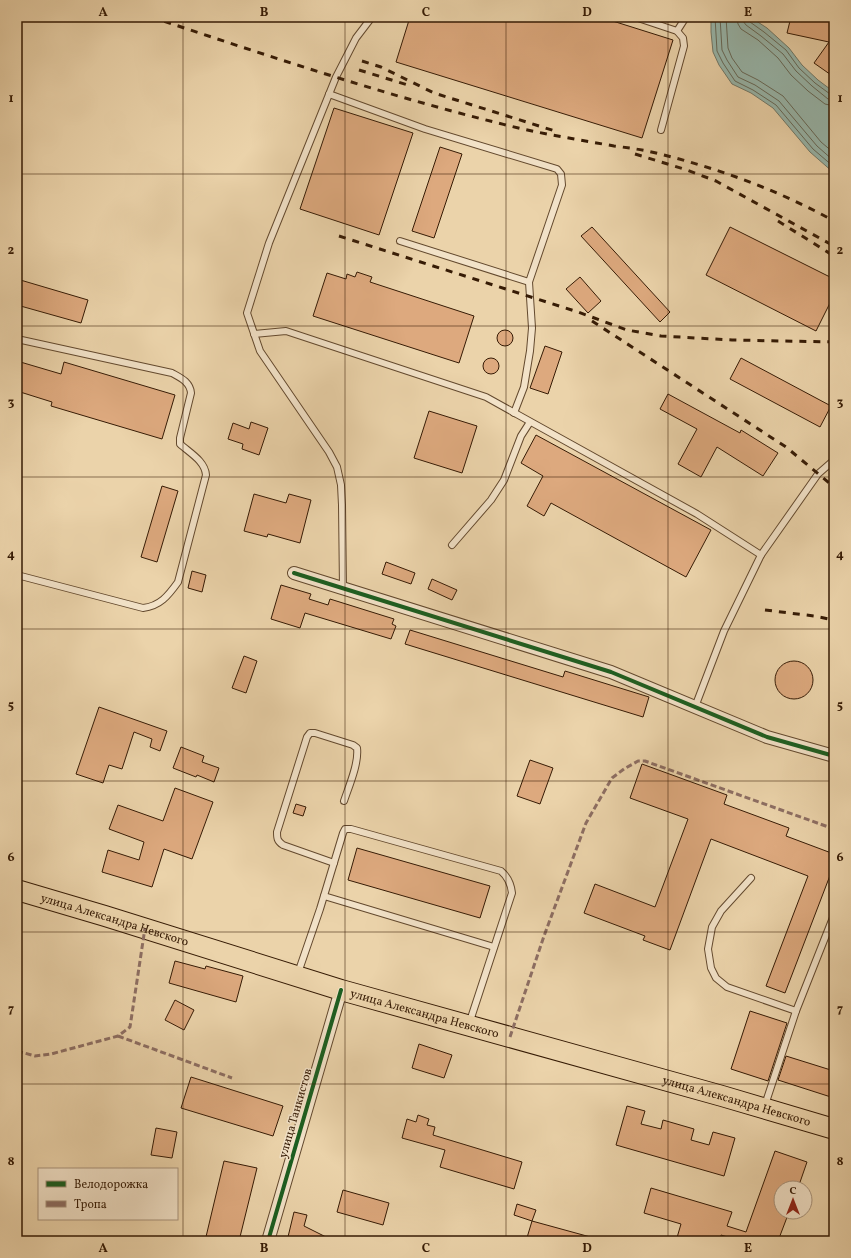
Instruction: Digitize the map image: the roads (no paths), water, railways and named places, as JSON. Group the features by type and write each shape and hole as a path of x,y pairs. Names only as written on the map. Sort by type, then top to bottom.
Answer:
{"main road":[{"name":"улица Александра Невского","path":"17,890 342,990 834,1129"}],"street":[{"path":"294,573 611,672 767,737 834,756"},
{"name":"улица Танкистов","path":"268,1241 342,990"}],"lane":[{"path":"343,588 342,505 341,485 337,467 329,452 260,351 247,313 268,243 336,77 356,38 372,17"},
{"path":"634,17 677,31 682,38 684,46 662,130"},
{"path":"677,31 686,17"},
{"path":"329,94 425,129 556,169 561,174 562,186 529,282 532,328 530,351 524,387 514,413"},
{"path":"400,241 529,282"},
{"path":"254,334 286,331 486,397 697,514 761,555"},
{"path":"17,339 172,373 187,382 191,388 191,393 180,438 180,444 202,463 206,470 206,476 178,582 163,600 152,607 143,608 17,575"},
{"path":"452,545 491,500 504,480 521,436 530,422"},
{"path":"696,707 724,631 761,555 818,474 834,460"},
{"path":"334,863 282,845 278,842 277,838 277,832 307,737 310,733 316,733 353,745 357,748 356,760 344,801"},
{"path":"297,976 305,958 345,829 351,829 502,871 507,877 512,893 468,1025"},
{"path":"751,878 721,911 712,927 708,949 711,968 716,978 727,987 796,1011"},
{"path":"324,896 494,947"},
{"path":"764,1108 796,1011 834,915"}],"water":[{"path":"711,17 750,17 767,28 789,48 802,65 834,92 834,173 810,152 773,108 751,93 732,84 719,65 713,52"}],"railway":[{"path":"151,17 237,46 454,112 512,127 649,151 682,160 749,182 792,200 834,221"},
{"path":"362,61 381,67 434,93 555,131"},
{"path":"359,70 411,86"},
{"path":"635,154 687,170 716,181 834,246"},
{"path":"778,221 834,256"},
{"path":"339,236 578,312 627,330 661,336 732,340 834,342"},
{"path":"592,321 786,447 834,487"},
{"path":"765,610 834,620"}]}
